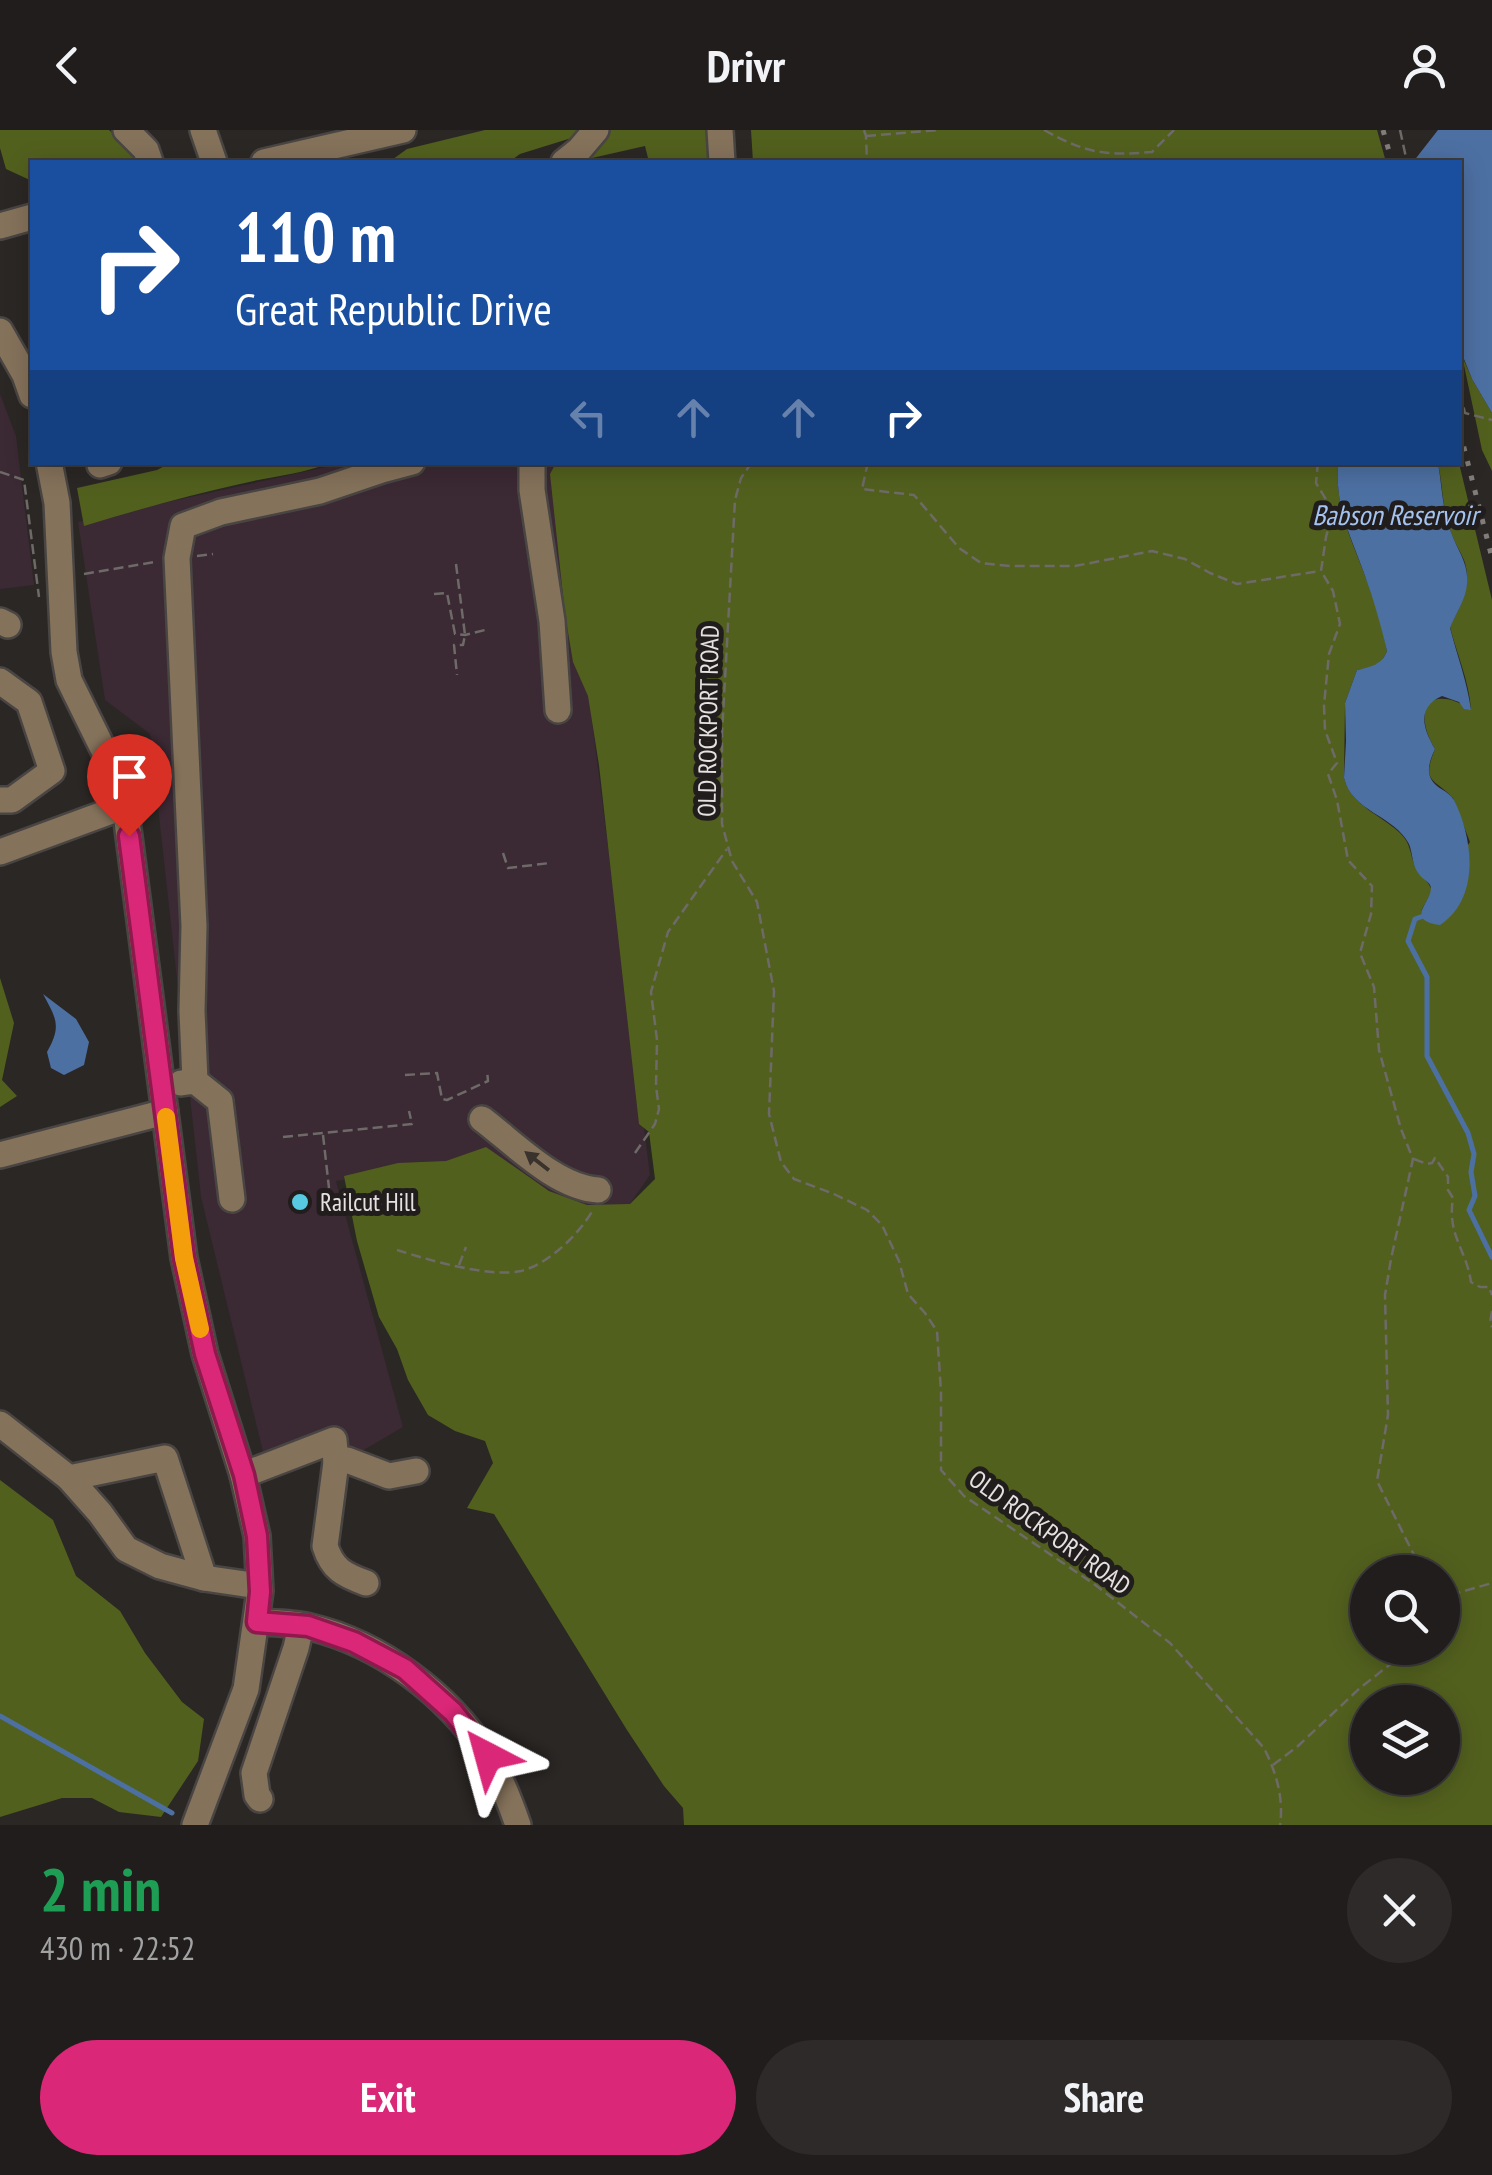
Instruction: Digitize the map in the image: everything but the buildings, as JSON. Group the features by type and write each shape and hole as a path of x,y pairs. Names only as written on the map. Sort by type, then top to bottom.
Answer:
{"street":[{"path":"126,130 146,150 149,160"},
{"path":"203,130 213,160"},
{"path":"269,160 315,140 355,152 403,130"},
{"path":"567,160 596,130"},
{"path":"720,130 722,160"},
{"path":"1,223 30,224"},
{"path":"0,331 30,388"},
{"path":"50,465 57,503 64,652 69,680 110,763 125,806 184,1258 205,1354 244,1475 257,1536 260,1586 246,1690 194,1825"},
{"path":"195,1082 194,926 177,558 183,526 222,512 320,491 402,465"},
{"path":"532,465 532,490 552,621 558,710"},
{"path":"0,681 30,702 52,771 12,800 0,800"},
{"path":"0,852 125,806"},
{"path":"161,1084 195,1082 220,1101 232,1199"},
{"path":"0,1155 165,1112"},
{"path":"482,1119 557,1176 585,1189 598,1190"},
{"path":"0,1424 69,1478 126,1549 160,1566 204,1578 260,1586"},
{"path":"244,1475 334,1440 336,1462 325,1546 336,1569 366,1583"},
{"path":"69,1478 165,1458 204,1578"},
{"path":"336,1462 347,1460 389,1476 416,1471"},
{"path":"257,1622 301,1626 354,1642 405,1669 453,1712 488,1756 518,1825"},
{"path":"260,1799 254,1773 301,1626"}],"path":[{"path":"864,130 867,160"},
{"path":"866,136 938,130"},
{"path":"1044,130 1075,148 1116,156 1152,152 1174,130"},
{"path":"1400,130 1407,160"},
{"path":"1462,401 1465,413 1492,420"},
{"name":"OLD ROCKPORT ROAD","path":"750,465 734,500 722,732 722,824 732,861 757,902 774,991 769,1114 781,1162 794,1179 867,1210 882,1225 908,1294 937,1331 941,1470 964,1496 1094,1584 1170,1643 1264,1748 1283,1807 1280,1825"},
{"path":"867,465 862,489 914,495 959,548 981,563 1075,566 1152,552 1185,559 1237,584 1322,571"},
{"path":"1318,465 1316,482 1333,512 1322,571 1334,592 1340,624 1330,654 1324,705 1325,730 1336,763 1328,774 1348,860 1372,886 1371,914 1360,954 1374,987 1379,1050 1413,1159 1385,1295 1388,1415 1377,1481 1414,1555"},
{"path":"0,472 24,480 40,604 62,606"},
{"path":"82,574 214,554"},
{"path":"456,564 465,635 463,645 454,645 457,675"},
{"path":"434,594 447,594 455,634 488,630"},
{"path":"634,1153 656,1124 660,1109 651,992 668,932 728,848"},
{"path":"503,852 508,868 550,863"},
{"path":"405,1074 437,1073 442,1099 447,1100 488,1081 487,1070"},
{"path":"282,1137 412,1124 410,1111"},
{"path":"322,1133 329,1188"},
{"path":"1413,1159 1427,1164 1435,1158 1448,1177 1455,1238 1464,1251 1471,1282 1489,1287 1492,1295"},
{"path":"397,1250 439,1263 518,1272 561,1248 586,1222 598,1190"},
{"path":"459,1266 466,1247"},
{"path":"1492,1311 1492,1328"},
{"path":"1460,1592 1492,1583"},
{"path":"1272,1765 1389,1665"}],"shaded area":[{"path":"0,394 16,436 34,585 0,589"},
{"path":"335,465 559,465 650,1175 613,1228 492,1157 336,1181 403,1427 357,1454 325,1432 263,1452 201,1197 150,734 105,700 78,522"}],"green space":[{"path":"0,130 109,130 139,159 30,160 30,180 6,169"},
{"path":"485,130 585,130 581,135 512,160 392,160 407,149"},
{"path":"607,130 706,130 708,160 648,160 645,146 592,158 587,155"},
{"path":"751,130 1377,130 1385,160 753,160"},
{"path":"1462,356 1492,413 1492,471 1482,450"},
{"path":"166,465 323,465 181,498 84,526 77,488"},
{"path":"555,465 1338,465 1345,521 1375,604 1387,651 1379,663 1357,670 1345,703 1344,778 1353,796 1406,841 1416,868 1432,891 1421,911 1470,842 1453,798 1430,774 1435,749 1425,723 1428,705 1435,700 1456,702 1471,709 1450,627 1464,595 1466,569 1448,523 1438,465 1459,465 1492,600 1492,1825 684,1825 683,1808 627,1730 494,1514 467,1508 493,1463 485,1441 455,1431 428,1415 408,1380 379,1317 357,1241 344,1176 398,1163 446,1161 486,1147 549,1191 587,1205 630,1204 655,1179 649,1132 639,1124 599,765 588,696 573,662 550,474"},
{"path":"0,978 14,1023 2,1080 17,1096 0,1107"},
{"path":"0,1480 53,1520 76,1576 120,1611 182,1702 204,1719 198,1761 161,1817 119,1812 92,1798 62,1798 0,1817"}],"water":[{"path":"1438,130 1492,130 1492,413 1462,354 1462,160 1415,160"},
{"name":"Babson Reservoir","path":"1338,465 1438,465 1446,515 1466,570 1465,595 1450,628 1471,710 1442,696 1428,706 1424,719 1435,749 1431,779 1454,800 1469,849 1470,867 1462,899 1440,925 1423,918 1431,890 1417,871 1409,844 1394,826 1355,799 1344,778 1345,703 1357,670 1379,662 1387,651 1341,508"},
{"path":"43,994 76,1019 89,1042 84,1065 64,1075 51,1068 47,1052 55,1035 55,1022"}],"waterway":[{"path":"1429,914 1415,919 1408,941 1427,977 1427,1056 1468,1133 1474,1154 1471,1172 1475,1196 1469,1210 1492,1257"},
{"path":"0,1716 172,1813"}],"railway":[{"path":"1383,130 1391,160"},
{"path":"1462,440 1492,558"}],"slow traffic":[{"path":"166,1117 184,1258 200,1329"}],"place":[{"name":"Railcut Hill","path":"300,1202"}],"route":[{"path":"129,836 184,1258 205,1354 244,1475 257,1536 257,1622 308,1626 354,1642 405,1669 453,1712 488,1756"}]}
